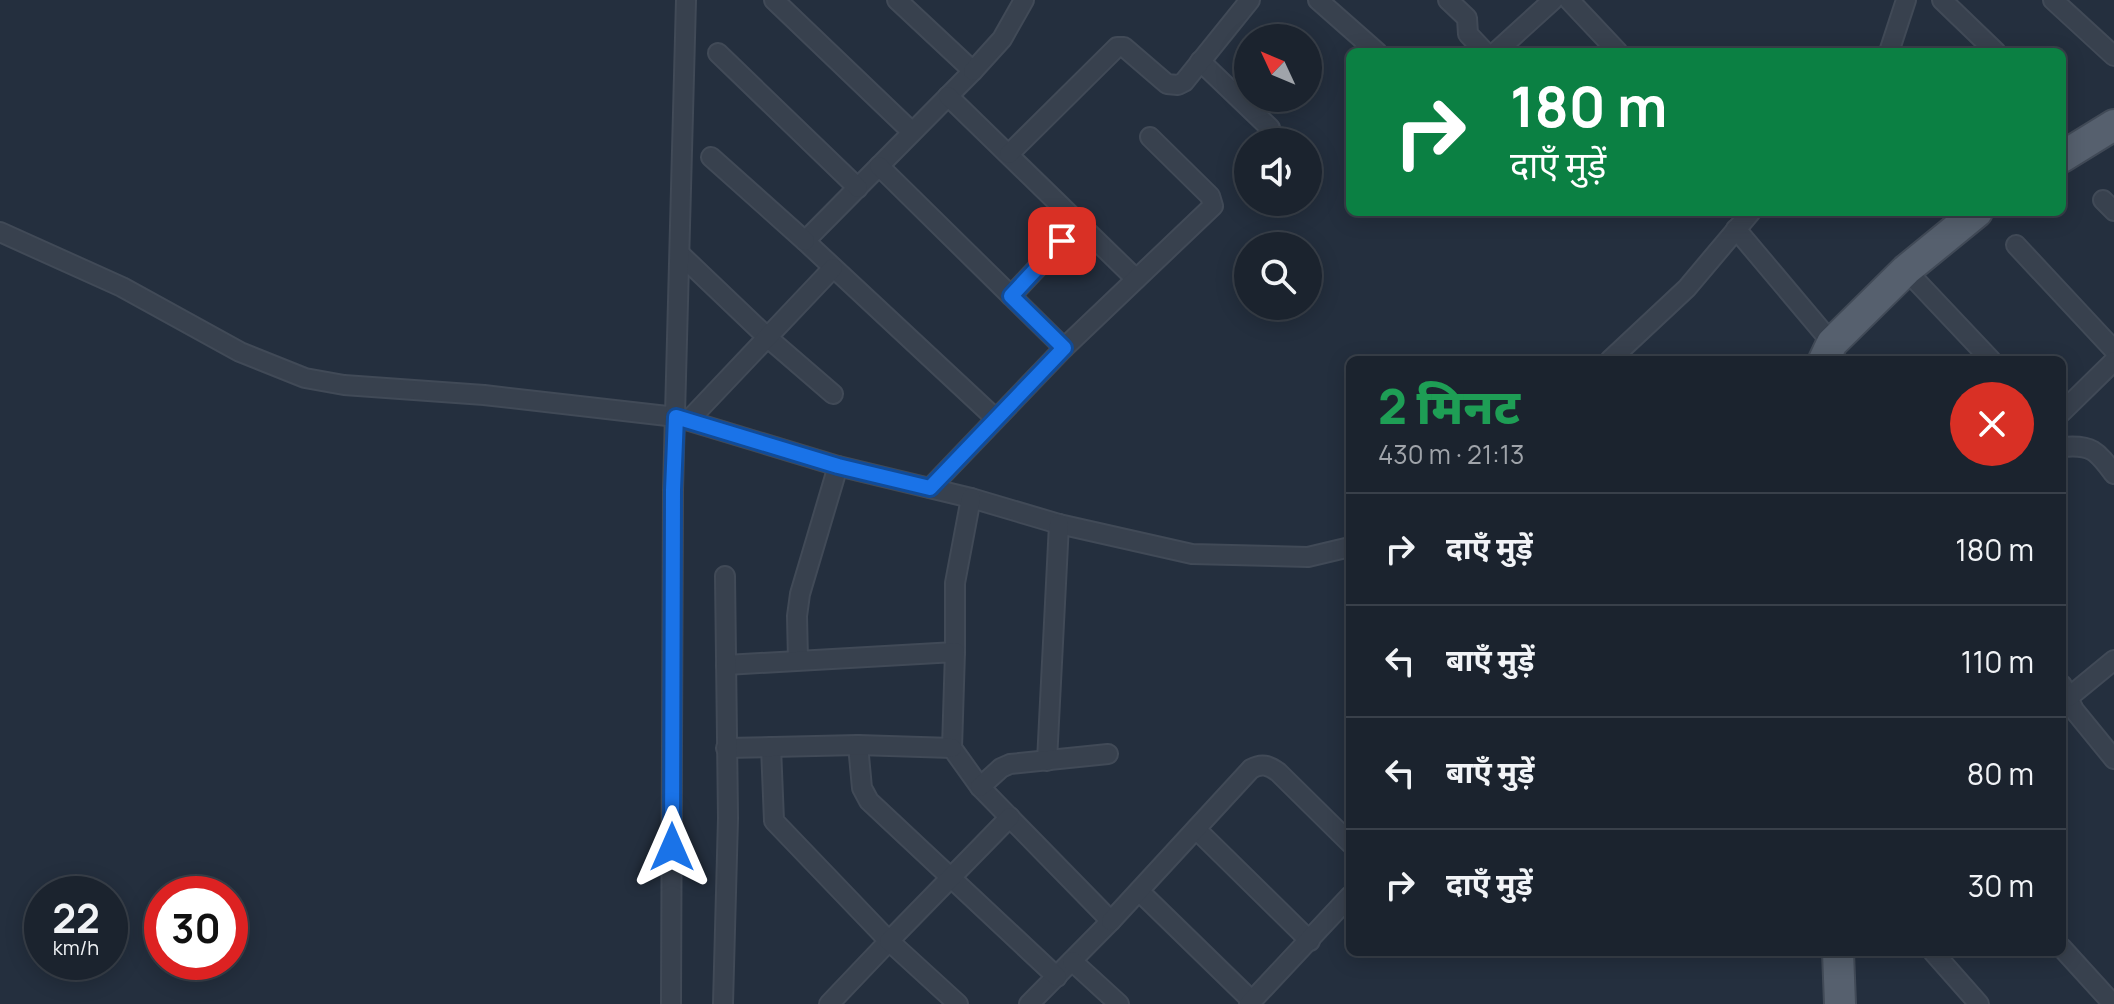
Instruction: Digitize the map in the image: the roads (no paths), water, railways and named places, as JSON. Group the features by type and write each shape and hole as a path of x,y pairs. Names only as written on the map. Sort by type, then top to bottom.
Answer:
{"main road":[{"path":"2066,155 2114,125"},
{"path":"1828,352 1906,270 1972,216"},
{"path":"1838,956 1840,1004"}],"street":[{"path":"671,1004 673,502 683,418 681,255 686,0"},
{"path":"774,0 912,132"},
{"path":"897,0 973,71"},
{"path":"1009,154 1117,47 1124,47 1172,85 1184,82 1250,0"},
{"path":"1318,0 1372,48"},
{"path":"1448,0 1467,18 1468,34 1481,48"},
{"path":"1500,48 1553,0"},
{"path":"1569,0 1614,48"},
{"path":"1890,48 1906,0"},
{"path":"1942,0 1992,48"},
{"path":"2053,0 2114,56"},
{"path":"805,241 973,71 1002,39 1023,1"},
{"path":"718,53 858,188"},
{"path":"1200,61 1270,128"},
{"path":"948,96 1136,279"},
{"path":"930,488 1064,348 1213,206 1210,196 1150,137"},
{"path":"711,157 995,418"},
{"path":"879,166 1064,348"},
{"path":"1614,356 1687,288 1747,216"},
{"path":"1011,296 1079,223"},
{"path":"1736,229 1828,352"},
{"path":"0,232 122,287 240,352 305,378 344,385 484,395 683,418 838,466 971,498 1059,524 1192,554 1308,557 1346,548"},
{"path":"2016,245 2114,350"},
{"path":"681,255 767,337 833,394"},
{"path":"683,418 833,268"},
{"path":"1906,270 1987,356"},
{"path":"2066,408 2114,361"},
{"path":"2066,447 2085,446 2093,450 2114,474"},
{"path":"798,660 800,594 838,466"},
{"path":"971,498 955,583 952,748 980,787 1111,921"},
{"path":"1047,761 1059,524"},
{"path":"723,1004 728,818 725,576"},
{"path":"726,665 955,652"},
{"path":"2066,690 2114,660"},
{"path":"2066,693 2074,710 2114,759"},
{"path":"726,748 858,745 952,748"},
{"path":"858,745 862,788 869,801 1057,977"},
{"path":"771,747 774,821 889,941 958,1004"},
{"path":"980,787 1010,764 1108,754"},
{"path":"1029,1004 1258,765 1267,765 1278,772 1346,839"},
{"path":"829,1004 1010,817"},
{"path":"1196,829 1310,941"},
{"path":"1139,891 1251,1002 1346,900"},
{"path":"2066,952 2113,1004"},
{"path":"1937,956 1979,1004"},
{"path":"1072,961 1119,1004"}]}
